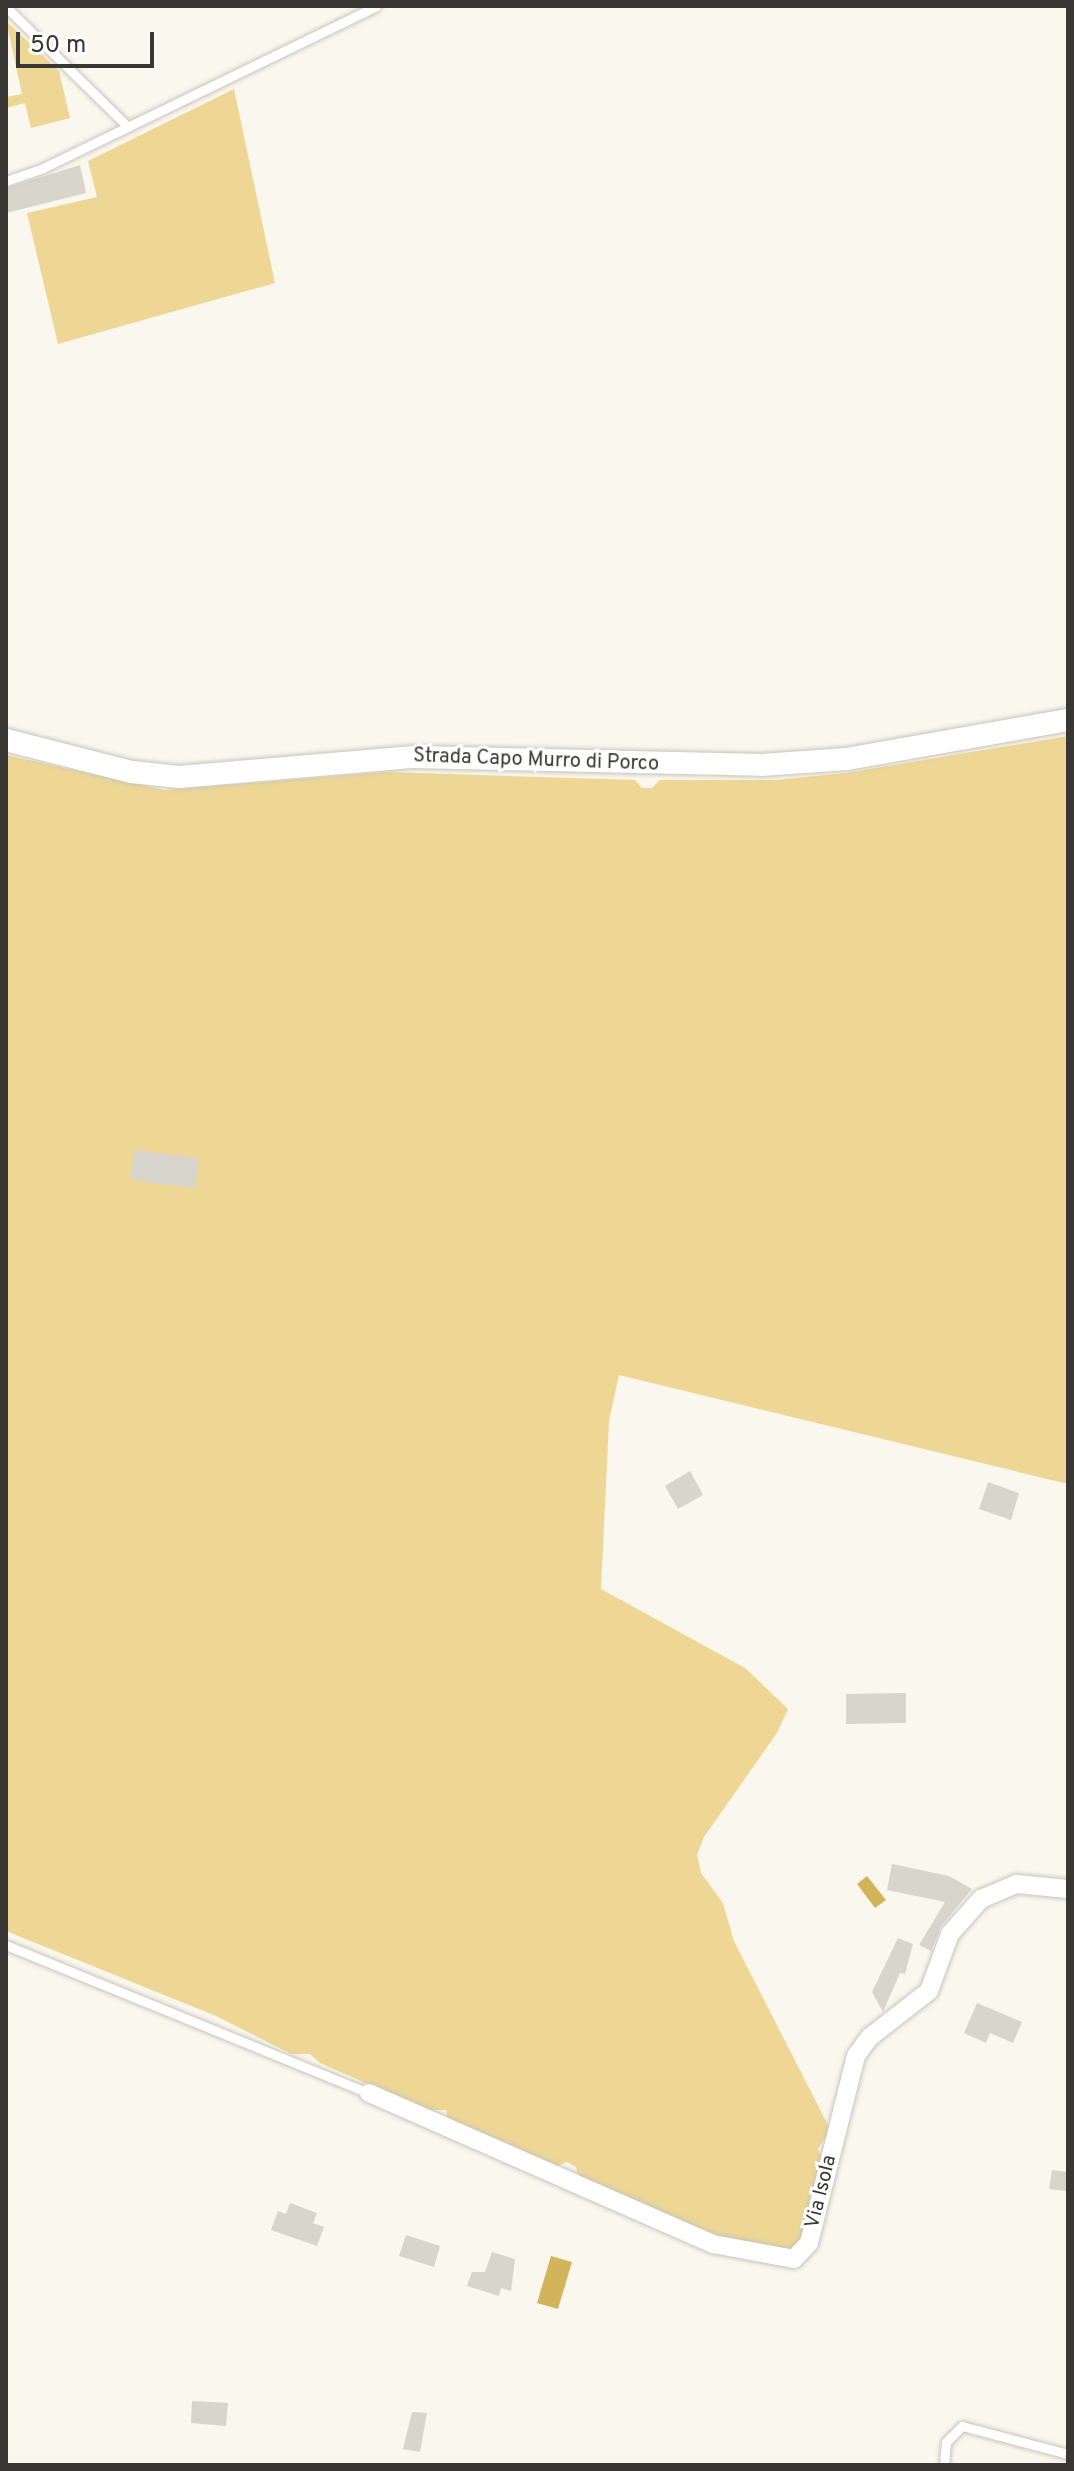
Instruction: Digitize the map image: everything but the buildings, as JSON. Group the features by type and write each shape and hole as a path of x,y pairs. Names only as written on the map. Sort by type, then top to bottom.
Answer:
{"street":[{"name":"Strada Capo Murro di Porco","path":"6,740 132,772 179,777 414,757 698,766 790,763 940,745 1068,720"},
{"name":"Via Isola","path":"369,2093 713,2244 794,2259 809,2243 856,2056 870,2037 929,1991 950,1934 981,1899 1017,1884 1068,1889"}],"lane":[{"path":"6,181 128,127 376,6"},
{"path":"6,7 128,127"},
{"path":"6,1945 369,2093"},
{"path":"944,2465 946,2442 962,2426 1068,2454"}],"shaded area":[{"path":"6,21 59,71 70,118 31,128 25,103 6,108 6,97 22,94"},
{"path":"234,89 275,283 58,344 27,213 97,197 88,161"},
{"path":"1068,736 1068,1484 619,1375 609,1421 601,1589 745,1668 788,1709 777,1733 704,1837 697,1855 701,1873 723,1903 734,1941 830,2129 818,2149 823,2161 799,2246 789,2252 743,2247 579,2179 576,2167 567,2162 552,2168 448,2120 446,2110 427,2110 320,2063 310,2054 291,2054 216,2016 6,1931 6,755 164,790 386,772 635,780 642,788 652,788 660,780 775,780 846,773"},
{"path":"867,1876 886,1900 875,1908 857,1884"},
{"path":"551,2256 572,2262 558,2309 537,2303"}]}
